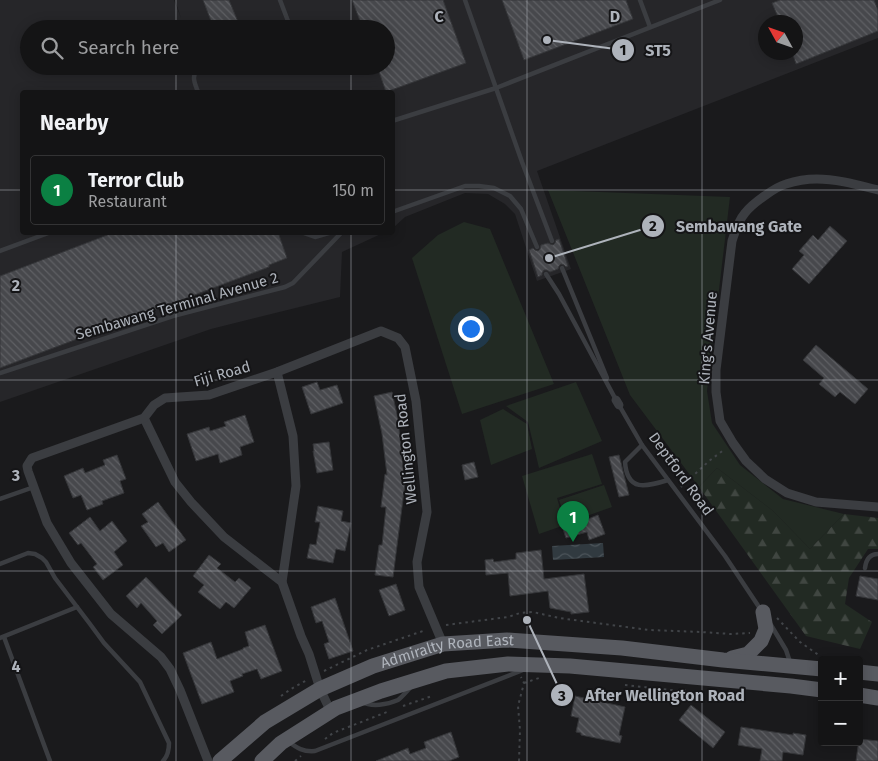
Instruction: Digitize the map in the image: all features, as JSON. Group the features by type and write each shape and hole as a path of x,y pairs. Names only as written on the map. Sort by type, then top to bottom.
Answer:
{"main road":[{"path":"723,660 748,654 761,642 766,629 763,612"},
{"name":"Admiralty Road East","path":"220,761 264,722 320,688 373,666 443,644 507,640 622,648 792,667 818,664"},
{"name":"Admiralty Road East","path":"262,761 281,743 336,708 446,671 508,664 570,666 818,690"},
{"path":"863,672 878,674"},
{"path":"863,696 878,698"}],"street":[{"name":"King's Avenue","path":"878,190 836,180 815,178 784,184 758,200 745,213 732,241 716,370 716,392 720,421 733,444 746,461 765,479 787,493 816,502 878,507"},
{"name":"Fiji Road","path":"34,487 27,466 38,455 144,418 154,405 165,398 209,395 277,372 381,330 398,338"},
{"name":"Wellington Road","path":"398,338 405,347 416,400 427,512 417,562 419,587 443,644"},
{"path":"277,372 293,436 296,486 282,582 320,688 331,712"},
{"path":"144,418 175,482 191,502 224,537 282,582"},
{"path":"34,487 47,523 71,564 111,614 161,657 170,669 208,761"}],"lane":[{"path":"280,0 287,20"},
{"path":"464,0 552,241"},
{"path":"640,0 650,27"},
{"path":"395,120 496,88 720,0"},
{"path":"194,75 193,78 197,90"},
{"path":"395,211 465,186 494,188 510,196 521,209 536,247"},
{"path":"0,251 43,235"},
{"path":"309,235 314,237 321,235"},
{"name":"Sembawang Terminal Avenue 2","path":"0,373 173,316 285,287 292,283 339,235"},
{"name":"Deptford Road","path":"562,268 617,403 642,445 725,556 763,612 786,650 792,667 790,686"},
{"path":"546,274 559,294 617,403"},
{"path":"642,445 625,462 626,472 631,480 638,486 649,486 668,480"},
{"path":"0,500 34,487"},
{"path":"0,564 28,553 35,554 46,562 54,578 104,643 140,682 169,743 168,753 163,761"},
{"path":"865,568 866,560 871,555 878,554"},
{"path":"50,761 2,638 77,607"},
{"path":"286,740 299,750 314,751 533,666"}],"path":[{"path":"676,491 709,461 733,444"},
{"path":"435,627 533,612 559,618 649,630 731,634 753,633"},
{"path":"800,642 819,656"},
{"path":"519,671 524,683 518,706 520,730 519,761"}],"shaded area":[{"path":"0,0 174,0 181,18 175,0 502,0 524,60 633,19 626,0 878,0 878,38 537,171 571,269 537,281 515,214 505,204 488,194 465,193 405,217 395,226 395,90 20,90 20,235 379,235 342,252 340,297 211,329 0,402"}],"green space":[{"path":"548,190 730,197 707,391 712,423 740,465 783,499 844,514 810,549 773,511 717,468 699,487 630,395"},
{"path":"464,222 490,229 554,384 462,414 412,258 438,235"},
{"path":"576,382 602,441 539,468 528,422 506,406"},
{"path":"503,409 527,424 532,449 491,465 480,420"},
{"path":"592,454 602,484 557,498 565,525 539,534 522,476"},
{"path":"717,468 773,511 810,549 844,514 878,518 878,549 868,549 849,578 845,604 872,622 860,649 806,636 699,487"},
{"path":"604,485 612,507 567,523 559,500"}],"water":[{"path":"603,543 604,557 553,560 552,546"}],"building":[{"path":"203,0 229,0 237,20 211,20"},
{"path":"352,0 443,0 466,63 392,90 385,90 380,75 395,75 395,20 360,20"},
{"path":"502,0 626,0 633,19 524,60"},
{"path":"780,0 874,0 878,10 878,31 796,64 795,60 803,60 803,15 777,15 772,3"},
{"path":"830,226 847,241 809,284 792,269 804,255 799,251 813,235 818,240"},
{"path":"107,235 279,235 287,258 269,265 269,267 0,368 0,276"},
{"path":"559,239 568,266 566,267 561,264 558,269 550,272 544,270 542,275 538,277 529,250 533,248 538,251 541,245 548,243 553,245"},
{"path":"816,345 868,389 855,404 840,392 835,397 819,384 824,378 803,360"},
{"path":"317,382 320,390 337,385 343,403 311,414 302,387"},
{"path":"392,392 400,428 404,476 406,476 393,577 375,575 379,545 382,545 386,507 381,507 385,474 387,475 382,434 374,396"},
{"path":"245,415 254,442 240,447 242,455 220,463 218,454 196,461 187,434 209,427 210,431 226,426 224,422"},
{"path":"329,442 333,470 317,473 313,444"},
{"path":"117,455 126,479 120,481 124,493 102,501 103,504 87,510 81,495 73,498 64,476 83,468 85,473 105,465 103,460"},
{"path":"619,455 629,495 619,497 609,457"},
{"path":"474,462 478,477 465,480 462,465"},
{"path":"158,502 186,540 169,552 163,543 156,547 141,526 148,522 142,514"},
{"path":"318,506 343,511 341,521 351,523 345,551 336,549 333,563 307,558 310,544 316,545 320,522 315,522"},
{"path":"598,515 605,534 589,540 587,532 566,538 563,529 583,523 583,521"},
{"path":"90,517 100,531 112,521 127,541 114,552 123,565 103,580 93,567 97,564 81,543 78,545 69,533"},
{"path":"541,550 544,579 584,574 589,612 571,614 571,612 550,608 548,591 510,596 508,573 486,575 485,560 493,559 494,562 516,559 516,553"},
{"path":"209,555 221,564 217,568 235,582 239,578 251,588 234,608 226,602 220,609 198,592 204,585 193,576"},
{"path":"860,576 878,579 878,600 856,596"},
{"path":"146,577 182,615 162,634 153,625 157,621 141,603 137,608 126,596"},
{"path":"396,584 405,610 389,616 379,590"},
{"path":"335,598 353,651 329,659 324,644 329,642 322,621 316,623 311,607"},
{"path":"265,625 282,671 261,679 257,669 242,674 243,676 230,681 234,692 202,704 183,653 211,642 217,659 249,646 245,632"},
{"path":"575,696 625,707 619,735 622,736 620,743 581,735 581,733 576,732 579,718 571,716"},
{"path":"691,705 725,732 713,748 679,720"},
{"path":"741,727 793,735 793,733 806,735 803,755 783,752 782,761 760,761 762,749 738,745"},
{"path":"451,732 459,757 449,761 376,761 408,748 410,754 426,748 424,742"},
{"path":"863,739 878,741 878,761 856,761 858,746 863,746"}],"place":[{"name":"ST5","path":"547,40"},
{"name":"Sembawang Gate","path":"549,258"},
{"name":"Terror Club","path":"573,542"},
{"name":"After Wellington Road","path":"527,620"}]}
